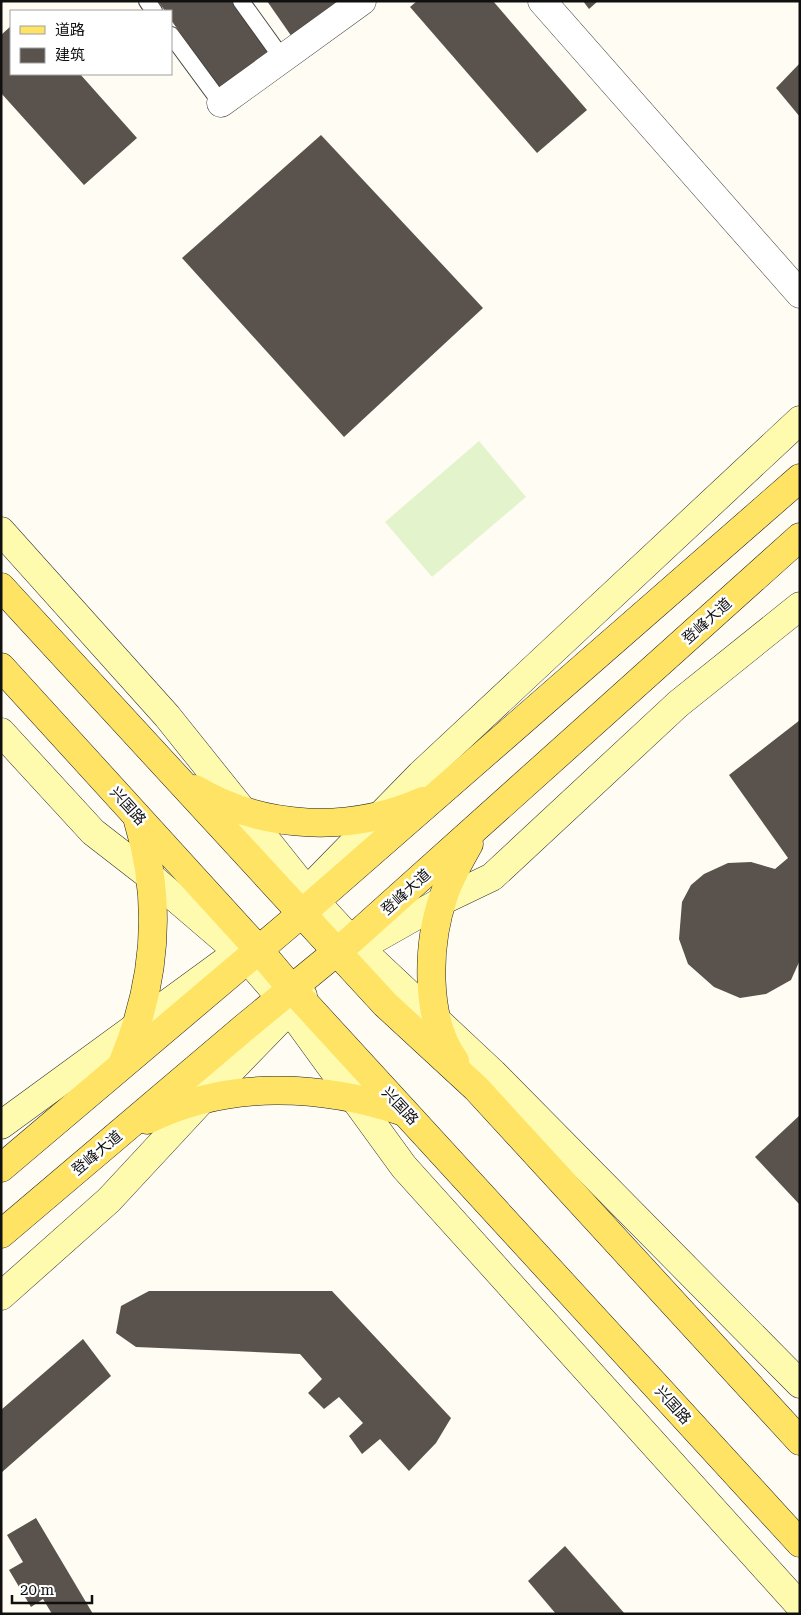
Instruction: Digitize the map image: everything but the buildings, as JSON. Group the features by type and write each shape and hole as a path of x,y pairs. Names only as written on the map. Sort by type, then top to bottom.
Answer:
{"main road":[{"path":"304,903 445,789 800,478"},
{"name":"登峰大道","path":"1,1234 121,1133 349,950 491,815 800,537"},
{"path":"1,587 179,780 349,950 386,1004 476,1088 800,1441"},
{"name":"兴国路","path":"1,666 136,815 249,951 291,998 406,1113 800,1543"},
{"path":"179,780 205,795 242,810 289,821 319,823 345,822 382,815 422,801 445,789"},
{"path":"121,1065 137,1027 152,962 154,921 152,877 136,815"},
{"path":"476,1088 447,1050 438,1022 432,988 432,957 442,901 456,866 472,839 491,815"},
{"path":"1,1168 121,1065 249,951"},
{"path":"121,1133 152,1117 201,1101 255,1091 316,1091 355,1098 406,1113"}],"street":[{"path":"542,1 800,294"},
{"path":"220,103 360,2"},
{"path":"1,1125 137,1027 249,951 304,903 382,815 428,767 800,420"},
{"path":"1,531 167,716 242,810 304,903"},
{"path":"800,606 678,704 492,877 349,950 438,1022 493,1074 800,1384"},
{"path":"1,732 93,832 249,951"},
{"path":"1,1296 109,1200 201,1101 291,998 355,1098 404,1167 800,1606"}],"lane":[{"path":"241,1 282,58"},
{"path":"172,36 220,103"}],"green space":[{"path":"479,441 526,497 432,577 385,522"}]}
